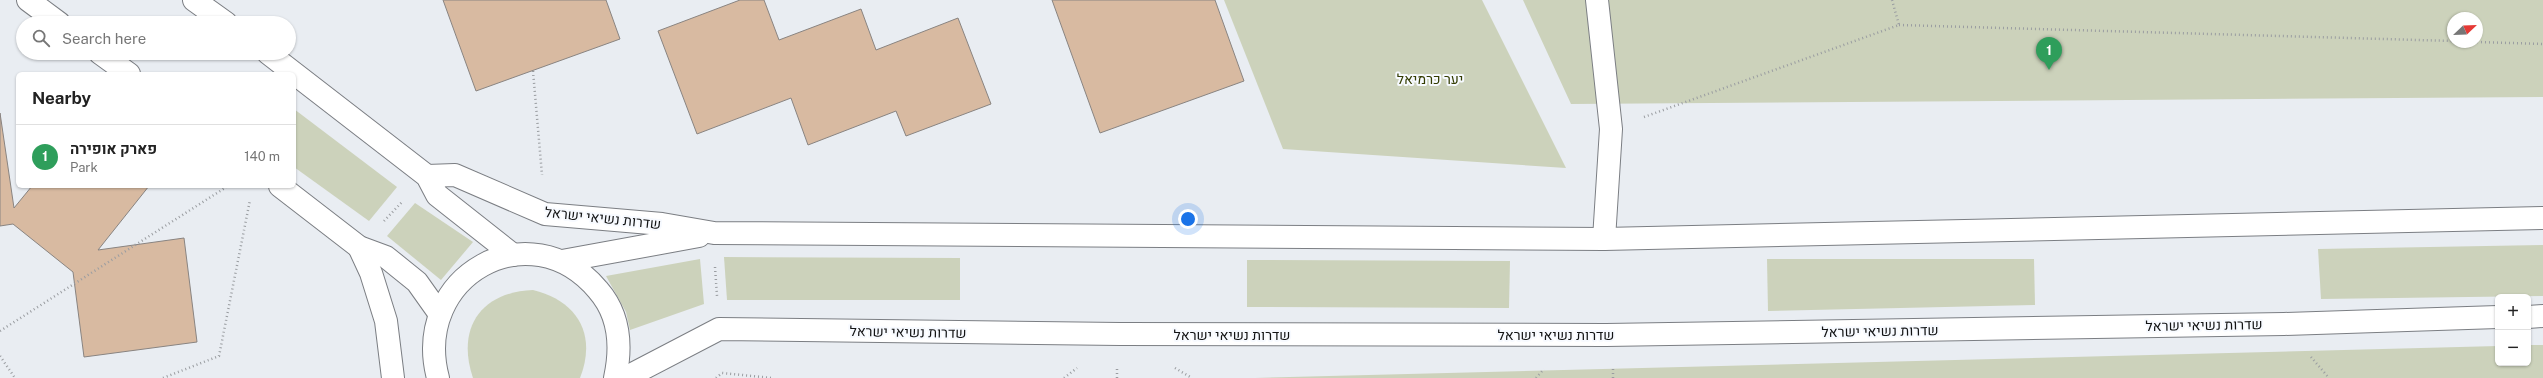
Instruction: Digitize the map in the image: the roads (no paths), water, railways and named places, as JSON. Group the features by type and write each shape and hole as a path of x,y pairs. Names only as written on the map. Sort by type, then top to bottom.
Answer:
{"main road":[{"path":"28,0 50,16"},
{"path":"194,0 216,16"},
{"path":"1597,0 1611,129 1604,239"},
{"path":"110,60 126,72"},
{"path":"277,60 293,72"},
{"path":"296,75 427,176 437,195 513,255"},
{"name":"שדרות נשיאי ישראל","path":"427,176 455,175 544,214 662,224 714,233 1604,239 2543,218"},
{"path":"283,188 359,247 386,257 417,282 439,313"},
{"name":"שדרות נשיאי ישראל","path":"562,261 714,233"},
{"path":"359,247 371,273 386,321 392,378"},
{"path":"438,378 433,362 433,337 439,313 451,292 468,274 490,261 513,255 538,255 562,261 586,276 606,299 617,326 620,355 615,378"},
{"path":"2531,317 2543,316"},
{"name":"שדרות נשיאי ישראל","path":"625,378 719,329 1120,334 1606,336 2276,324 2495,318"}],"place":[{"name":"פארק אופירה","path":"2049,70"}],"park label":[{"name":"יער כרמיאל","path":"1430,79"}]}
